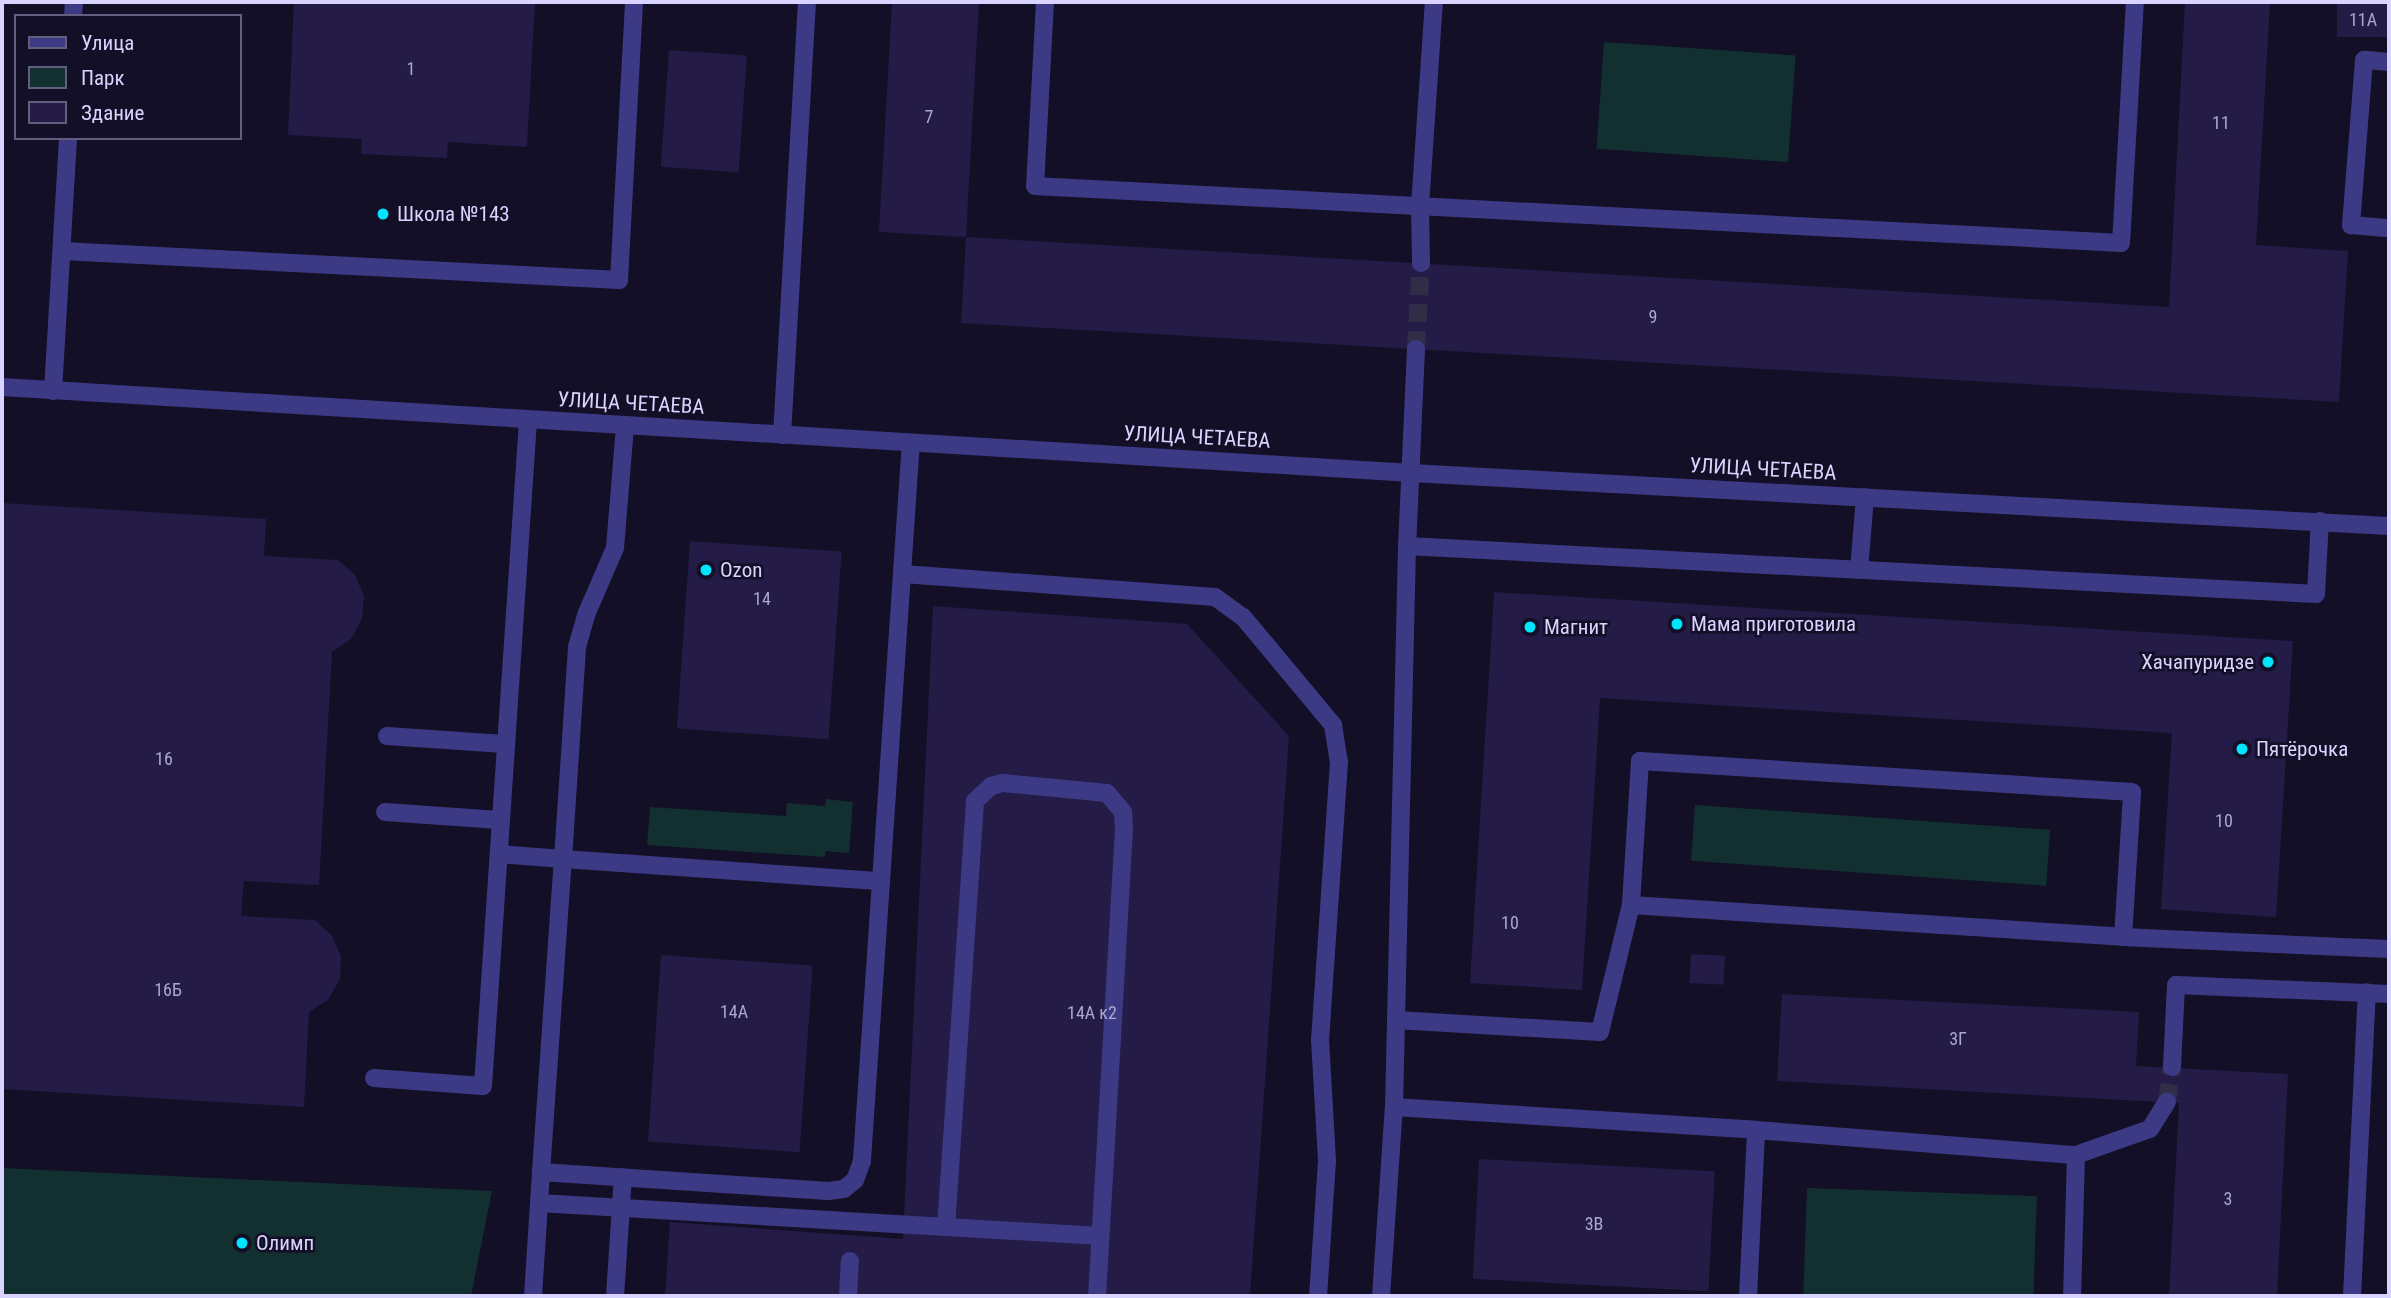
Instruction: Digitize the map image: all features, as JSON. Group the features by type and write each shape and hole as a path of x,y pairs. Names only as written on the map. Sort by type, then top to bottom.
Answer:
{"street":[{"path":"63,251 619,280 634,2"},
{"path":"782,435 807,2"},
{"path":"1045,2 1035,186 2121,243 2135,2"},
{"path":"1421,263 1420,206 1434,2"},
{"path":"2389,62 2364,60 2351,225 2389,228"},
{"path":"53,391 68,140"},
{"path":"1381,1296 1394,1107 1407,546 1416,349"},
{"name":"УЛИЦА ЧЕТАЕВА","path":"2,387 1411,473 2389,526"},
{"path":"374,1078 482,1086 528,420"},
{"path":"533,1296 577,647 586,615 615,548 625,426"},
{"path":"541,1172 828,1191 844,1189 855,1180 862,1161 911,443"},
{"path":"1859,570 1865,497"},
{"path":"1407,546 2316,594 2320,521"},
{"path":"903,573 1215,597 1243,617 1333,725 1339,762 1320,1039 1327,1161 1318,1296"},
{"path":"387,736 505,744"},
{"path":"1396,1020 1600,1032 1631,905 1640,761 2132,792 2123,937"},
{"path":"946,1227 970,818 982,792 1003,783 1093,789 1107,793 1123,812 1097,1296"},
{"path":"385,812 499,820"},
{"path":"499,854 881,881"},
{"path":"1631,905 2123,937 2389,949"},
{"path":"2172,1068 2176,985 2389,994"},
{"path":"2352,1296 2367,992"},
{"path":"1394,1107 1756,1130 2076,1155 2150,1129 2167,1102"},
{"path":"1748,1296 1756,1130"},
{"path":"2072,1296 2076,1155"},
{"path":"615,1296 623,1177"},
{"path":"539,1203 1100,1236"},
{"path":"848,1296 850,1261"}],"green space":[{"path":"1604,42 1796,55 1788,162 1597,149"},
{"path":"826,799 853,802 849,853 826,851 825,857 647,845 650,807 786,816 787,803 825,806"},
{"path":"1695,805 2050,830 2046,886 1691,861"},
{"name":"Олимп","path":"2,1168 492,1191 471,1296 2,1296"},
{"path":"1807,1188 2037,1196 2033,1296 1803,1296"}],"building":[{"path":"294,2 535,2 527,147 448,142 447,158 361,154 362,139 288,135"},
{"path":"892,2 979,2 966,237 879,232"},
{"path":"2185,2 2270,2 2256,245 2348,251 2339,402 961,323 966,237 2169,307"},
{"path":"2337,2 2389,2 2389,37 2337,37"},
{"path":"669,50 747,55 739,172 661,167"},
{"path":"2,503 266,519 264,556 338,560 355,575 364,596 362,619 351,639 332,652 319,885 244,881 241,916 315,920 332,936 341,956 340,979 328,1000 309,1012 304,1107 2,1089"},
{"path":"690,541 842,552 829,739 677,729"},
{"path":"1494,592 2293,641 2276,917 2161,909 2172,733 1600,698 1582,990 1470,983"},
{"path":"933,606 1187,624 1289,736 1250,1296 665,1296 670,1222 903,1239"},
{"path":"1691,954 1725,956 1723,985 1689,983"},
{"path":"661,955 813,966 800,1152 648,1142"},
{"path":"1782,994 2139,1012 2136,1066 2288,1074 2277,1296 2169,1296 2179,1103 1777,1081"},
{"path":"1479,1159 1715,1171 1708,1291 1473,1279"}],"tunnel":[{"path":"1416,349 1421,263"},
{"path":"2167,1102 2172,1067"}],"place":[{"name":"Школа №143","path":"383,214"},
{"name":"Ozon","path":"706,570"},
{"name":"Мама приготовила","path":"1677,624"},
{"name":"Магнит","path":"1530,627"},
{"name":"Хачапуридзе","path":"2268,662"},
{"name":"Пятёрочка","path":"2242,749"},
{"name":"Олимп","path":"242,1243"}]}
